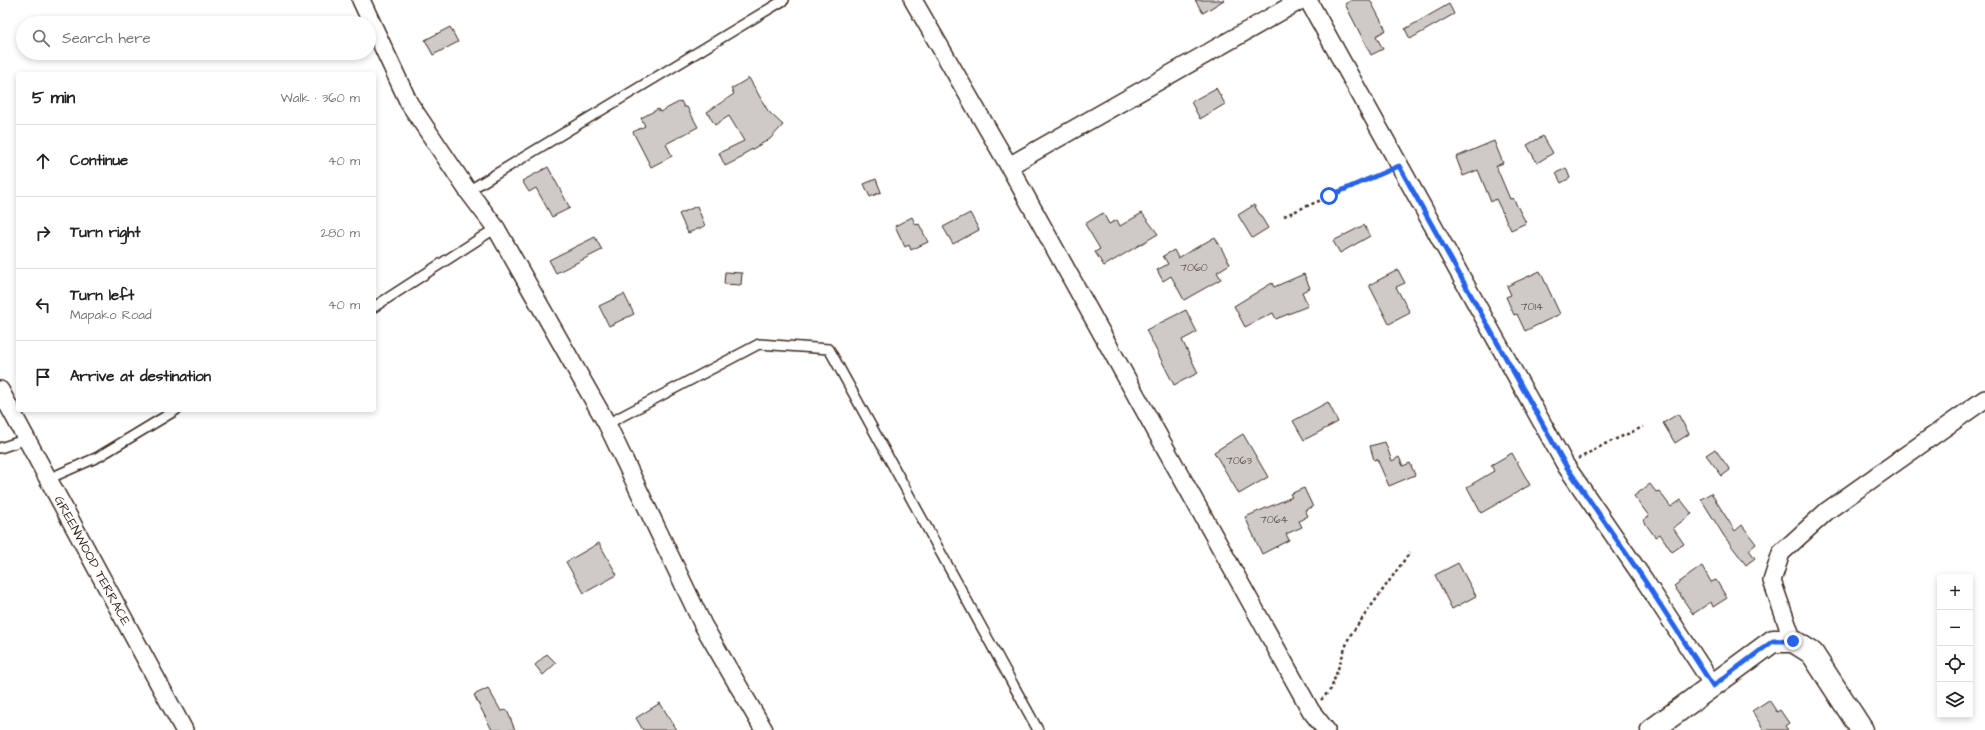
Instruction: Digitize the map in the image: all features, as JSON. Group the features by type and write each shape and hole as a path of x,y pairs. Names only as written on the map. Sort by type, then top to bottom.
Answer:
{"street":[{"path":"361,0 368,16"},
{"path":"913,0 1009,166 1311,711 1326,730"},
{"path":"1009,166 1301,0"},
{"path":"1308,0 1566,466 1643,578 1713,686"},
{"path":"376,32 409,103 468,191 496,228 607,424 703,625 764,730"},
{"name":"GREENWOOD TERRACE","path":"0,390 184,730"},
{"path":"1793,641 1772,581 1781,553 1827,511 1985,399"},
{"path":"1652,730 1773,641 1793,641 1812,653 1862,730"}],"lane":[{"path":"468,191 784,0"},
{"path":"376,306 496,228"},
{"path":"607,424 759,344 829,349 1038,730"},
{"path":"48,479 98,457 173,412"},
{"path":"0,448 27,439"}],"path":[{"path":"1284,216 1399,166"},
{"path":"1566,466 1606,444 1642,427"},
{"path":"1311,711 1330,689 1349,637 1410,552"}],"building":[{"path":"1195,0 1224,0 1203,13"},
{"path":"1352,0 1370,0 1386,30 1376,36 1383,49 1371,55 1345,4"},
{"path":"1449,4 1454,14 1410,39 1405,29"},
{"path":"450,27 458,42 433,55 425,40"},
{"path":"749,78 768,111 783,125 770,139 742,155 743,157 725,166 719,153 744,141 729,116 715,125 707,112 734,94 731,89"},
{"path":"1216,88 1225,104 1200,119 1191,102"},
{"path":"681,101 684,107 687,107 698,127 666,144 672,156 651,167 633,132 645,126 641,118 658,109 660,112"},
{"path":"1543,136 1553,153 1537,163 1527,145"},
{"path":"1494,141 1503,163 1496,166 1510,199 1513,198 1526,223 1511,230 1496,199 1491,202 1478,170 1463,176 1456,157"},
{"path":"548,167 570,208 552,217 536,188 529,192 522,181"},
{"path":"1566,168 1570,178 1561,183 1556,173"},
{"path":"876,179 881,192 870,197 864,184"},
{"path":"1254,205 1268,228 1252,238 1238,215"},
{"path":"697,206 705,226 688,233 679,214"},
{"path":"970,213 979,230 953,244 943,227"},
{"path":"1103,213 1109,224 1117,220 1120,226 1142,213 1158,234 1104,266 1095,252 1100,249 1085,224"},
{"path":"912,217 916,225 919,224 928,242 911,250 909,245 905,247 895,226"},
{"path":"1364,225 1370,236 1340,253 1333,241"},
{"path":"595,237 602,250 556,273 549,260"},
{"path":"1215,237 1230,264 1217,272 1221,279 1184,300 1171,276 1163,281 1157,270 1168,264 1163,256 1174,250 1178,258"},
{"path":"1398,270 1405,283 1396,287 1410,313 1389,324 1369,285"},
{"path":"1540,271 1560,314 1525,331 1517,314 1514,315 1506,297 1511,295 1507,286"},
{"path":"725,272 742,273 741,285 724,284"},
{"path":"1304,274 1310,288 1302,292 1308,306 1276,319 1273,313 1245,327 1234,306 1272,283 1274,287"},
{"path":"624,294 634,314 609,326 599,306"},
{"path":"1186,310 1197,332 1182,340 1198,373 1174,385 1146,330"},
{"path":"1328,402 1338,422 1304,440 1293,421"},
{"path":"1678,414 1689,434 1675,443 1663,423"},
{"path":"1243,434 1268,477 1239,494 1214,452"},
{"path":"1385,442 1392,461 1399,457 1403,466 1410,463 1415,475 1389,486 1377,459 1374,460 1370,446"},
{"path":"1715,449 1730,470 1722,476 1706,455"},
{"path":"1512,453 1530,485 1481,513 1467,487 1494,471 1491,465"},
{"path":"1650,484 1656,492 1659,491 1671,507 1681,500 1692,514 1673,528 1684,544 1672,552 1660,534 1655,537 1643,520 1649,516 1634,496"},
{"path":"1304,488 1313,507 1305,510 1308,516 1299,521 1302,527 1286,534 1289,540 1262,554 1245,517 1292,497 1290,494"},
{"path":"1711,493 1735,531 1742,525 1756,544 1749,550 1755,558 1746,565 1724,536 1701,499"},
{"path":"599,543 617,575 584,593 566,562"},
{"path":"1458,563 1476,596 1452,609 1435,575"},
{"path":"1702,566 1711,582 1716,580 1727,598 1713,607 1711,602 1693,614 1674,586"},
{"path":"547,654 556,663 543,675 535,665"},
{"path":"488,688 501,711 507,710 515,730 492,730 474,695"},
{"path":"1769,700 1777,712 1780,710 1789,723 1785,726 1788,730 1764,730 1752,711"},
{"path":"660,703 677,730 643,730 636,718"}],"route":[{"path":"1329,196 1399,166 1566,466 1643,578 1713,686 1773,641 1793,641"}]}
